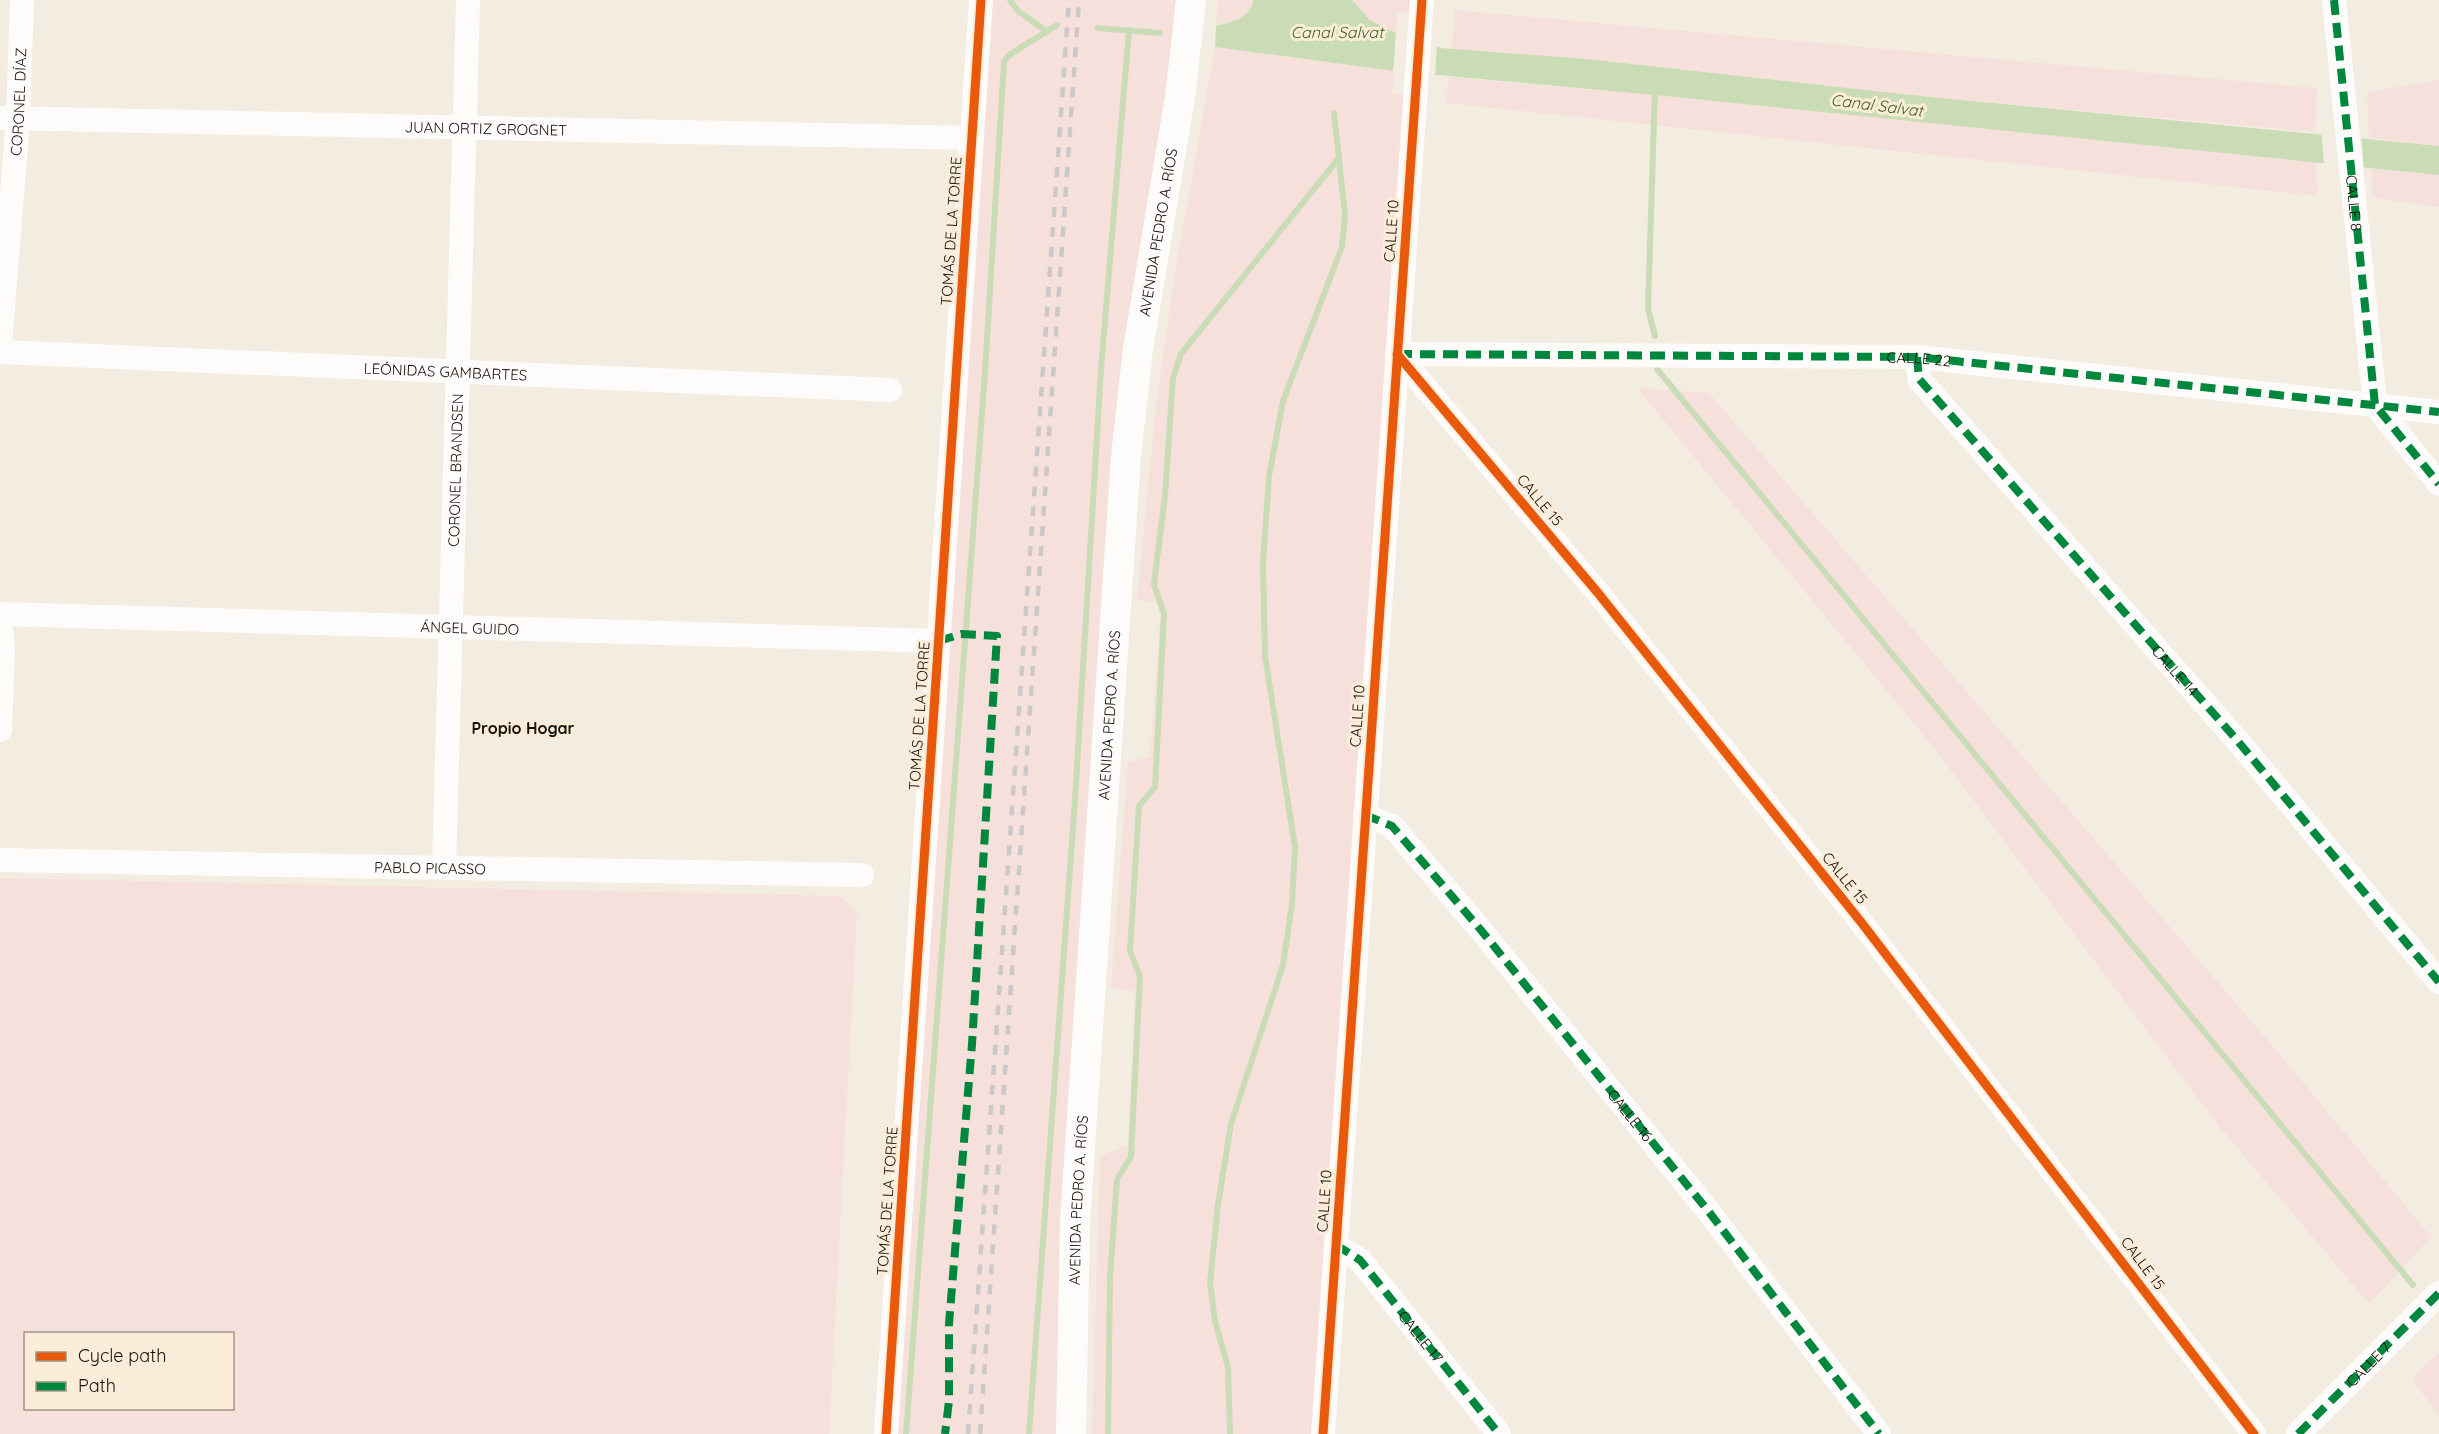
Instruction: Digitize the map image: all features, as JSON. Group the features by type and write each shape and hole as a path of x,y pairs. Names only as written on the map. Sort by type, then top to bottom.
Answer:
{"main road":[{"name":"AVENIDA PEDRO A. RÍOS","path":"1071,1434 1075,1222 1126,456 1140,338 1180,98 1191,0"}],"street":[{"name":"CORONEL DÍAZ","path":"0,345 9,118 22,0"},
{"name":"CORONEL BRANDSEN","path":"444,868 468,0"},
{"name":"TOMÁS DE LA TORRE","path":"886,1434 981,0"},
{"name":"CALLE 10","path":"1323,1434 1422,0"},
{"name":"CALLE 8","path":"2334,0 2374,405"},
{"name":"JUAN ORTIZ GROGNET","path":"9,118 972,138"},
{"name":"LEÓNIDAS GAMBARTES","path":"0,352 890,390"},
{"name":"CALLE 22","path":"1397,354 1917,357 2439,412"},
{"name":"CALLE 15","path":"1397,354 1598,593 1861,922 2254,1434"},
{"name":"CALLE 14","path":"1917,357 1919,379 2236,739 2439,982"},
{"path":"2374,405 2439,484"},
{"name":"ÁNGEL GUIDO","path":"0,614 451,625 939,641"},
{"path":"0,618 3,649 0,730"},
{"name":"CALLE 16","path":"1365,815 1392,826 1480,929 1709,1212 1879,1434"},
{"name":"PABLO PICASSO","path":"0,860 862,875"},
{"name":"CALLE 17","path":"1336,1245 1360,1260 1499,1434"},
{"name":"CALLE 7","path":"2298,1434 2439,1293"}],"shaded area":[{"path":"981,0 1191,0 1151,261 1071,1434 886,1434"},
{"path":"1218,0 1254,0 1244,15 1234,21 1216,26"},
{"path":"1352,0 1412,0 1411,13 1398,12 1396,33 1370,20"},
{"path":"1455,10 2317,88 2315,132 1930,97 1587,59 1452,49"},
{"path":"1215,47 1394,71 1392,93 1404,94 1312,1434 1092,1434 1100,1156 1128,1145 1135,992 1111,987 1128,762 1150,757 1161,604 1137,599 1156,405 1174,279"},
{"path":"1449,77 1655,95 2315,162 2318,196 1446,103"},
{"path":"2439,80 2439,146 2369,138 2367,92"},
{"path":"2371,167 2439,175 2439,207 2372,198"},
{"path":"1637,388 1709,393 2278,1052 2431,1237 2369,1304 2218,1125 1934,748"},
{"path":"0,878 840,896 857,912 829,1434 0,1434"},
{"path":"2439,1352 2439,1416 2412,1379"}],"water":[{"name":"Canal Salvat","path":"1254,0 1352,0 1370,20 1396,33 1441,48 1587,59 1930,97 2439,146 2439,175 1655,95 1394,71 1215,47 1216,26 1234,21 1244,15"}],"pier":[{"path":"1396,30 1437,44 1435,78 1393,74"},
{"path":"2321,130 2361,134 2364,169 2324,166"}],"waterway":[{"name":"Canal Salvat","path":"1010,0 1018,11 1046,31"},
{"path":"906,1434 985,372 1004,62 1009,55 1057,25"},
{"name":"Canal Salvat","path":"1098,28 1160,33"},
{"path":"1029,1434 1075,800 1101,369 1129,30"},
{"path":"1655,89 1648,309 1655,336"},
{"path":"1230,1434 1228,1367 1215,1321 1210,1282 1218,1205 1231,1124 1283,965 1292,904 1295,847 1265,656 1263,563 1269,476 1283,401 1342,247 1345,215 1334,113"},
{"path":"1108,1434 1110,1277 1117,1180 1131,1156 1140,976 1130,951 1139,806 1155,787 1164,614 1154,584 1165,496 1173,378 1181,354 1338,159"},
{"path":"1657,369 2413,1285"}],"railway":[{"path":"968,1434 1069,0"},
{"path":"980,1434 1079,0"}],"marked path":[{"path":"2334,0 2375,405 2439,484"},
{"path":"1397,354 1917,357 2439,412"},
{"path":"1917,357 1919,379 2236,739 2439,982"},
{"path":"939,641 961,634 997,636 972,1044 949,1324 949,1401 945,1434"},
{"path":"1365,815 1392,826 1480,929 1709,1212 1879,1434"},
{"path":"1336,1245 1360,1260 1499,1434"},
{"path":"2298,1434 2439,1293"}],"cycle path":[{"path":"886,1434 981,0"},
{"path":"1323,1434 1422,0"},
{"path":"1397,354 1598,593 1861,922 2254,1434"}],"district":[{"name":"Propio Hogar","path":"523,728"}]}
